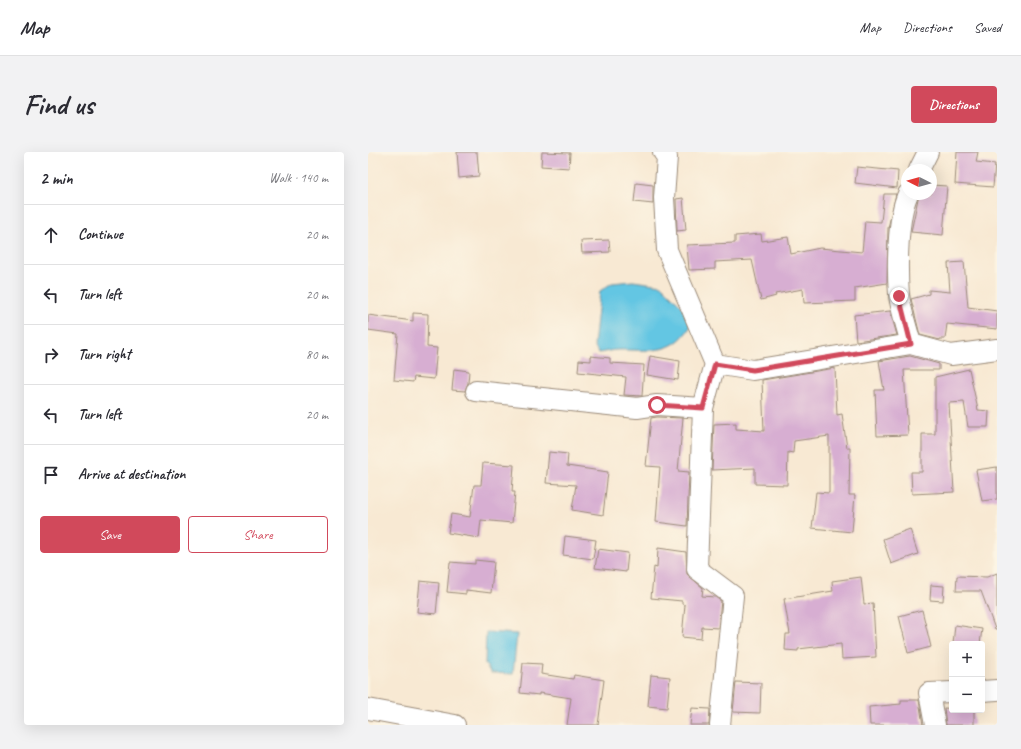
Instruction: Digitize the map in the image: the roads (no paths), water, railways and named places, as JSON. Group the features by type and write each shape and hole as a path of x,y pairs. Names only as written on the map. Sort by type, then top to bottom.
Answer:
{"street":[{"path":"663,152 667,157 664,198 667,250 715,364 703,408 697,568 733,596 720,725"},
{"path":"923,164 928,152"},
{"path":"905,200 899,231 899,296 911,344"},
{"path":"715,364 753,370 911,344 952,355 997,349"},
{"path":"476,391 637,408 657,405 703,408"},
{"path":"985,691 997,690"},
{"path":"935,725 929,693 949,692"},
{"path":"368,709 455,725"}],"water":[{"path":"633,281 661,285 685,309 690,327 683,337 667,347 648,350 615,350 599,353 594,346 600,291 612,283"},
{"path":"486,632 517,634 513,674 491,673 485,664"}]}
